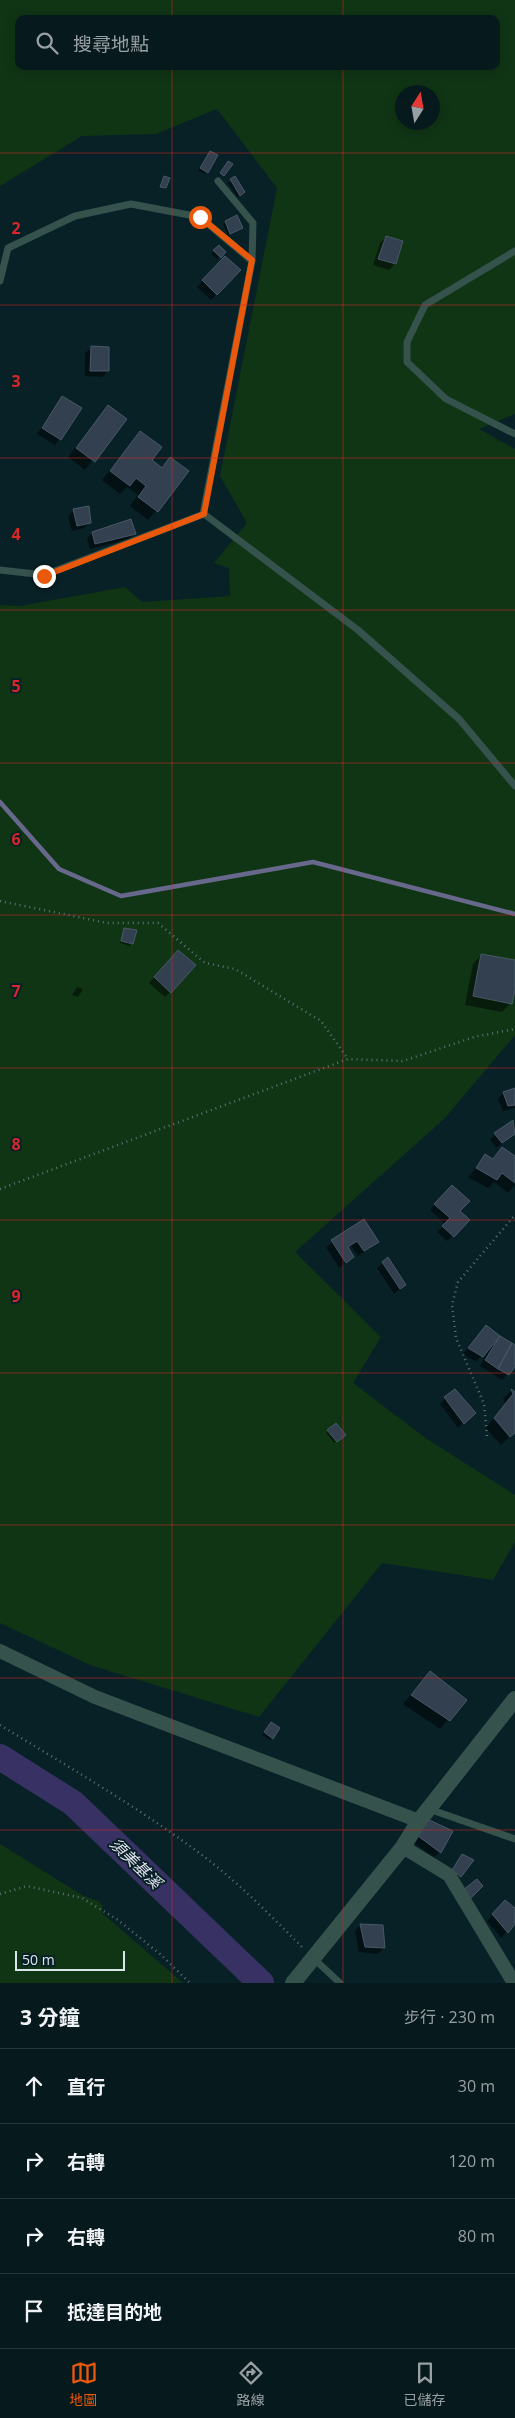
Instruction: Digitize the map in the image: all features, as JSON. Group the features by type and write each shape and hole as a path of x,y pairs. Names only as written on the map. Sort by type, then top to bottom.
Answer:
{"street":[{"path":"0,1651 95,1697 424,1815"},
{"path":"293,1983 403,1847 424,1815 515,1699"},
{"path":"403,1847 449,1875 514,1983"}],"lane":[{"path":"204,514 252,260 253,223 218,181"},
{"path":"0,282 8,248 75,216 131,204 200,217 252,260"},
{"path":"515,251 425,304 407,342 407,362 446,399 515,434"},
{"path":"0,570 44,576 204,514"},
{"path":"204,514 358,630 459,718 515,786"},
{"path":"424,1815 515,1840"},
{"path":"310,1960 340,1983"}],"path":[{"path":"0,901 107,923 158,923 205,963 235,969 321,1021 348,1059"},
{"path":"0,1189 348,1059 403,1061 474,1037 515,1029"},
{"path":"487,1436 484,1404 456,1338 452,1305 458,1282 515,1215"},
{"path":"0,1726 76,1771 198,1852 241,1887 310,1960"},
{"path":"0,1894 27,1886 82,1898 118,1920 160,1954 190,1983"}],"green space":[{"path":"0,0 515,0 515,414 479,429 515,449 515,1035 444,1119 295,1252 381,1337 353,1383 427,1439 515,1495 515,1542 493,1580 382,1563 259,1717 90,1665 0,1623 0,605 20,606 125,587 142,602 230,596 229,568 214,563 247,523 220,476 277,188 217,109 156,134 82,136 0,186"},
{"path":"0,1844 82,1895 98,1901 103,1906 102,1913 183,1983 0,1983"}],"building":[{"path":"210,151 218,155 208,173 200,168"},
{"path":"228,161 233,164 224,176 220,173"},
{"path":"164,176 170,178 166,188 160,187"},
{"path":"235,176 245,192 240,196 230,179"},
{"path":"237,215 243,228 230,234 225,221"},
{"path":"386,236 403,241 396,264 378,259"},
{"path":"219,245 226,252 221,258 213,250"},
{"path":"225,256 241,270 217,295 202,280"},
{"path":"91,346 109,347 109,371 90,371"},
{"path":"62,396 82,408 61,440 42,428"},
{"path":"108,405 127,419 95,462 76,448"},
{"path":"140,431 162,447 152,460 162,468 170,457 189,471 158,512 138,497 146,486 136,478 130,486 110,471"},
{"path":"89,506 91,523 77,526 73,509"},
{"path":"131,519 136,534 95,544 92,532"},
{"path":"124,928 137,930 133,944 121,941"},
{"path":"178,950 196,965 171,993 154,977"},
{"path":"481,954 515,960 515,990 512,1004 473,996"},
{"path":"515,1088 515,1105 508,1106 503,1092"},
{"path":"513,1120 515,1134 502,1143 494,1133"},
{"path":"502,1147 515,1156 515,1183 502,1173 497,1180 476,1168 485,1154 493,1159"},
{"path":"452,1185 470,1201 460,1211 470,1220 454,1237 442,1226 450,1218 434,1204"},
{"path":"364,1219 379,1242 364,1251 357,1241 348,1247 354,1257 346,1263 331,1240"},
{"path":"388,1257 406,1285 400,1289 382,1262"},
{"path":"486,1325 500,1336 483,1357 468,1348"},
{"path":"500,1336 512,1343 498,1369 485,1360"},
{"path":"512,1343 515,1345 515,1367 509,1375 498,1369"},
{"path":"455,1389 476,1413 464,1424 444,1397"},
{"path":"511,1389 515,1392 515,1433 510,1437 494,1418 513,1394"},
{"path":"336,1423 346,1435 337,1442 327,1430"},
{"path":"430,1671 467,1700 450,1721 411,1695"},
{"path":"271,1722 280,1728 273,1739 264,1732"},
{"path":"427,1819 453,1831 441,1853 418,1836"},
{"path":"462,1854 474,1860 461,1877 452,1870"},
{"path":"477,1879 483,1886 470,1899 463,1890"},
{"path":"505,1900 515,1908 515,1924 508,1933 492,1914"},
{"path":"360,1924 383,1925 385,1948 365,1947"}],"waterway":[{"path":"0,802 59,869 121,896 313,862 515,914"},
{"name":"須美基溪","path":"0,1757 73,1803 261,1983"}],"route":[{"path":"44,576 204,514 252,260 223,238 200,217"}]}
